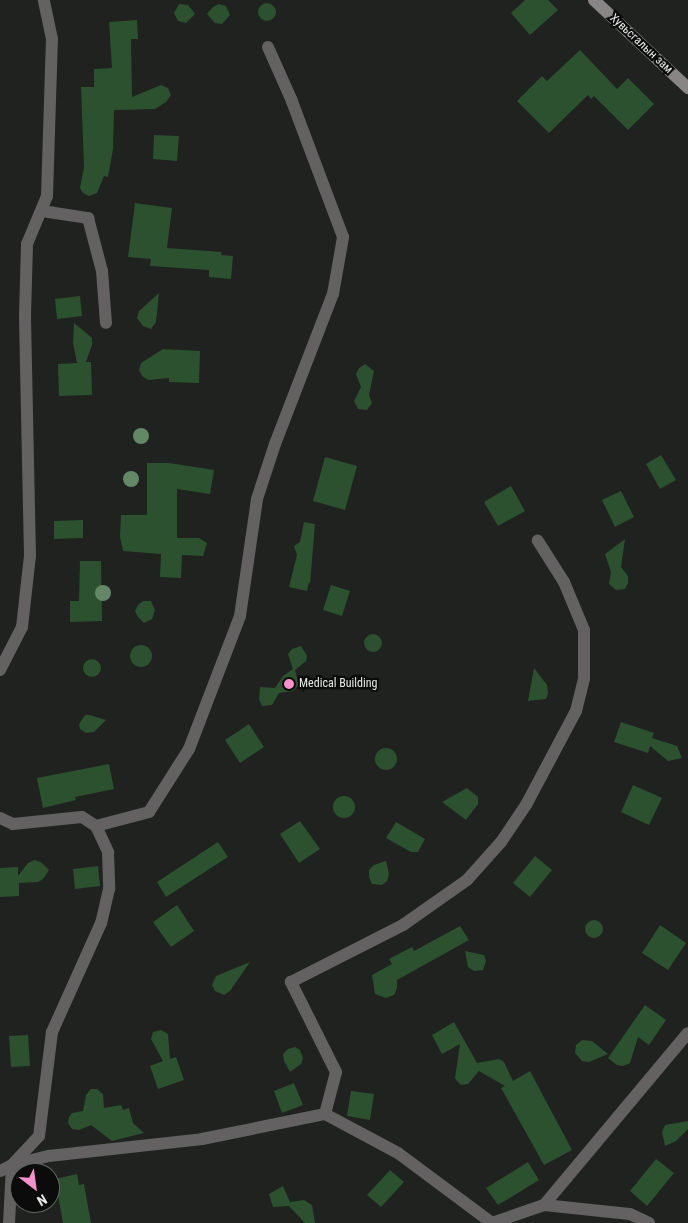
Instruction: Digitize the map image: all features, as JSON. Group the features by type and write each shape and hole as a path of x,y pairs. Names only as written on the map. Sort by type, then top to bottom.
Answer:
{"main road":[{"name":"Хувьсгалын зам","path":"594,0 688,88"}],"street":[{"path":"0,670 22,626 30,556 26,444 25,307 28,244 47,196 52,39 44,0"},
{"path":"96,826 149,812 189,749 240,616 257,499 275,444 333,294 343,237 292,101 268,47"},
{"path":"42,210 88,218 102,271 106,323"},
{"path":"325,1114 336,1072 291,982 403,925 467,880 501,842 526,805 576,711 584,678 584,630 564,582 538,541"},
{"path":"0,818 13,824 82,818 96,826 108,852 110,889 101,924 52,1032 39,1136 6,1168 8,1223"},
{"path":"544,1205 688,1033"},
{"path":"6,1168 49,1156 202,1139 325,1114 398,1153 492,1223 544,1205 630,1214 649,1223"}],"building":[{"path":"525,0 548,0 558,10 530,35 511,13"},
{"path":"267,3 273,6 276,12 273,18 267,21 261,18 258,12 261,6"},
{"path":"179,4 188,5 195,14 186,23 178,21 174,13"},
{"path":"219,4 226,6 230,15 222,24 215,23 207,14 213,7"},
{"path":"137,20 138,39 131,39 132,97 161,85 168,88 171,95 166,102 155,109 114,110 113,149 108,177 104,176 97,193 89,196 83,193 80,188 84,167 81,87 94,87 94,69 112,68 109,22"},
{"path":"580,50 617,89 628,78 654,104 628,130 594,96 591,99 588,95 549,133 517,101 542,76 547,81"},
{"path":"154,135 179,136 177,161 153,159"},
{"path":"135,203 172,208 167,248 222,252 221,255 233,256 231,279 209,277 209,270 150,266 151,259 128,257"},
{"path":"159,293 156,322 151,329 143,326 137,318 139,311"},
{"path":"80,296 82,316 57,319 55,299"},
{"path":"74,323 92,338 92,345 86,362 91,362 92,395 59,396 58,364 77,363 73,343"},
{"path":"163,349 200,351 199,383 169,382 169,378 148,380 142,376 139,370 141,363"},
{"path":"365,364 374,371 369,395 372,403 367,410 358,409 354,401 361,387 356,374 359,368"},
{"path":"661,455 676,480 660,489 646,464"},
{"path":"325,457 357,466 345,510 313,501"},
{"path":"147,463 169,463 214,470 210,494 177,489 177,538 199,538 207,543 203,556 182,555 181,578 160,577 161,554 123,551 120,537 121,515 147,515"},
{"path":"511,486 525,511 498,526 484,502"},
{"path":"621,491 634,517 615,527 602,500"},
{"path":"83,520 83,538 54,539 54,521"},
{"path":"304,522 315,524 310,584 309,582 307,591 289,587 297,555 294,546 300,542"},
{"path":"625,539 621,567 628,576 628,583 625,589 616,590 609,584 611,572 605,554"},
{"path":"80,561 101,561 102,621 70,622 70,601 79,601"},
{"path":"331,585 350,591 342,616 323,610"},
{"path":"143,601 151,601 155,610 152,619 144,623 135,611"},
{"path":"369,634 377,634 382,639 380,650 369,652 364,647 364,639"},
{"path":"141,645 151,652 152,656 145,666 141,667 131,660 130,656 137,646"},
{"path":"301,646 307,656 306,661 295,670 299,685 293,691 279,693 272,705 262,706 259,699 260,687 275,688 283,676 293,669 288,654 292,649"},
{"path":"88,659 96,659 101,664 99,675 88,677 83,672 83,664"},
{"path":"534,668 547,685 548,693 546,699 528,701"},
{"path":"85,715 106,720 94,732 86,733 80,729 79,724"},
{"path":"621,722 654,733 652,738 677,746 682,758 668,761 650,746 648,753 614,742"},
{"path":"249,724 264,747 240,763 225,740"},
{"path":"386,748 394,751 397,759 394,767 386,770 378,767 375,759 378,751"},
{"path":"109,764 114,789 75,797 76,800 43,808 37,778"},
{"path":"633,785 662,798 649,825 621,812"},
{"path":"467,788 478,797 478,804 466,820 442,802"},
{"path":"344,796 352,799 355,807 352,815 344,818 336,815 333,807 336,799"},
{"path":"300,821 320,849 299,863 280,834"},
{"path":"396,822 425,839 418,852 411,852 386,838"},
{"path":"218,842 228,857 166,897 157,882"},
{"path":"535,856 552,870 530,897 513,883"},
{"path":"35,860 42,863 49,870 43,879 38,882 19,883 19,896 0,897 0,868 18,867 18,876 28,863"},
{"path":"386,861 389,874 387,881 382,885 372,884 369,870 374,865"},
{"path":"98,866 100,886 75,889 73,869"},
{"path":"177,905 194,931 171,947 153,922"},
{"path":"590,920 598,920 603,925 601,936 590,938 585,933 585,925"},
{"path":"660,925 686,943 668,970 642,953"},
{"path":"460,926 469,940 397,980 397,988 394,995 386,998 375,994 372,975 392,964 389,959 412,947 414,951"},
{"path":"465,951 484,955 486,961 483,970 474,971 468,967"},
{"path":"250,962 230,991 224,995 215,991 212,985 216,976"},
{"path":"645,1005 666,1020 649,1045 638,1037 630,1063 623,1066 617,1065 608,1058"},
{"path":"454,1022 477,1063 499,1059 504,1062 513,1081 530,1071 572,1150 544,1165 501,1088 505,1086 479,1071 468,1084 461,1085 457,1081 455,1078 460,1044 442,1054 432,1035"},
{"path":"161,1030 168,1034 170,1059 176,1057 184,1080 158,1089 150,1066 163,1061 151,1039 153,1032"},
{"path":"28,1035 30,1066 11,1067 9,1036"},
{"path":"582,1040 592,1041 608,1054 589,1062 582,1061 575,1053 576,1045"},
{"path":"295,1047 300,1050 303,1058 301,1064 290,1072 284,1061 283,1054 288,1049"},
{"path":"294,1083 303,1105 282,1113 274,1091"},
{"path":"91,1089 97,1089 103,1094 104,1108 121,1105 123,1110 129,1108 133,1123 144,1133 112,1141 91,1125 79,1130 72,1129 68,1123 69,1117 72,1113 83,1111 86,1095"},
{"path":"351,1091 374,1094 370,1120 347,1116"},
{"path":"688,1121 688,1129 676,1141 665,1146 662,1132 665,1125"},
{"path":"656,1159 674,1173 647,1206 630,1191"},
{"path":"528,1162 539,1180 498,1205 486,1188"},
{"path":"390,1170 404,1182 381,1207 367,1195"},
{"path":"77,1174 79,1185 84,1184 91,1223 63,1223 60,1206 60,1178"},
{"path":"283,1186 290,1202 304,1200 312,1205 315,1223 305,1223 289,1206 273,1207 269,1194"}],"place":[{"name":"Medical Building","path":"289,684"}]}
